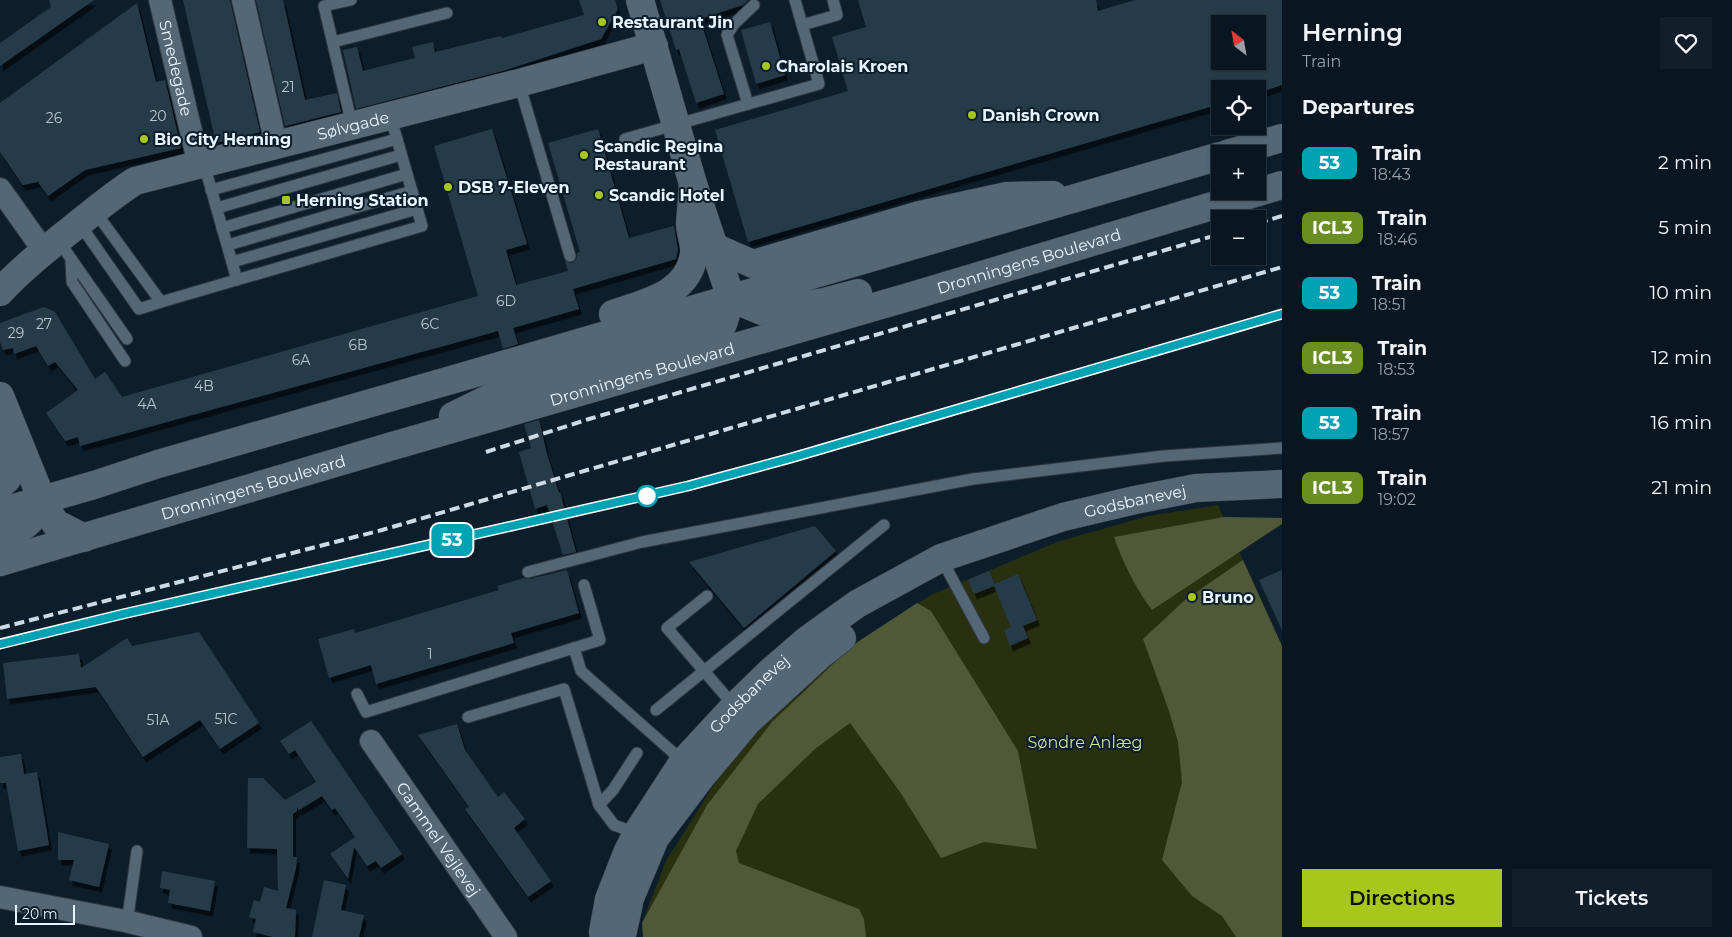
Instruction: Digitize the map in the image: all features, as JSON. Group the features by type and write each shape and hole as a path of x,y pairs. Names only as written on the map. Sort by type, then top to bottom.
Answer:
{"main road":[{"path":"389,447 506,390 723,324 731,298 693,184 640,0"},
{"name":"Sølvgade","path":"0,292 16,274 58,250 87,216 135,181 352,125 394,127 519,82 654,46"},
{"path":"1258,145 1282,138"},
{"path":"0,512 167,461 466,376 1211,159"},
{"path":"466,376 506,347 651,301 676,289 690,270 694,252 690,224 693,184"},
{"name":"Dronningens Boulevard","path":"0,562 912,296 1279,185"},
{"path":"714,247 753,264 920,215 1008,196 1092,194"},
{"path":"731,298 762,311 824,302 876,288 912,296"},
{"path":"0,396 42,500 55,523 84,538"},
{"path":"0,420 12,465 8,479 0,485"},
{"name":"Godsbanevej","path":"604,937 603,932 609,899 627,853 646,836 692,770 741,714 782,688 835,643 919,587 944,565 992,542 1063,517 1196,488 1282,484"},
{"path":"0,537 28,524 36,514 42,500"},
{"name":"Godsbanevej","path":"619,937 623,931 646,836"}],"street":[{"name":"Smedegade","path":"160,0 201,165"},
{"path":"242,0 276,144"},
{"path":"0,189 58,250"},
{"name":"Gammel Vejlevej","path":"371,741 506,937"},
{"path":"0,897 125,921 191,937"}],"lane":[{"path":"351,0 324,6 352,125"},
{"path":"625,139 819,84 795,0"},
{"path":"802,24 837,15 833,0"},
{"path":"748,104 727,35 734,24 754,5"},
{"path":"333,42 447,14"},
{"path":"519,82 570,256"},
{"path":"87,216 139,309 422,226 394,127 211,190"},
{"path":"217,208 401,155"},
{"path":"201,165 217,208 237,280"},
{"path":"222,228 407,174"},
{"path":"228,245 412,192"},
{"path":"232,262 417,209"},
{"path":"87,216 161,302"},
{"path":"58,250 127,339"},
{"path":"58,250 72,282 125,361"},
{"path":"528,572 642,542 973,479 1164,456 1282,448"},
{"path":"656,710 884,525"},
{"path":"944,565 984,638"},
{"path":"357,694 366,712 600,640 584,585"},
{"path":"707,596 667,628 741,714"},
{"path":"574,648 581,671 692,770"},
{"path":"468,717 564,689 599,805 614,825 646,836"},
{"path":"599,805 613,790 637,752"},
{"path":"125,921 129,909 137,851"}],"green space":[{"name":"Søndre Anlæg","path":"1218,505 1282,646 1282,937 643,937 642,923 666,861 720,775 783,702 853,645 931,595 1057,542 1148,516"},
{"path":"1224,517 1282,518 1282,524 1152,610 1130,575 1114,537"},
{"path":"1243,560 1282,646 1282,937 1236,937 1222,916 1192,896 1162,860 1182,782 1178,742 1143,639 1186,599"},
{"path":"917,603 931,611 1018,751 1037,849 984,842 941,858 900,792 850,723 815,749 758,804 736,851 739,863 859,909 864,919 866,937 643,937 642,923 707,805 772,722 853,645"}],"building":[{"path":"49,0 94,0 0,66 0,43 51,7"},
{"path":"183,0 230,0 260,132 216,143"},
{"path":"256,0 283,0 305,100 337,93 341,112 285,126"},
{"path":"579,0 615,0 618,9 601,39 506,70 356,109 343,50 357,47 363,71 415,58 412,47 433,42 435,52 501,36 502,38 584,15"},
{"path":"660,0 748,0 743,5 700,19 724,94 696,103 679,49 676,50"},
{"name":"Danish Crown","path":"858,0 1096,0 1098,11 1135,0 1282,0 1282,85 1266,90 1266,80 1211,80 1211,107 748,242 715,130 848,91 832,37 866,27"},
{"path":"137,3 156,82 165,80 181,148 85,170 48,196 38,182 23,185 0,152 0,103"},
{"path":"770,22 785,75 756,84 741,30"},
{"path":"492,129 527,244 506,250 516,285 568,271 565,261 572,263 577,258 577,253 580,252 548,143 598,129 629,238 674,226 678,250 676,259 573,289 579,309 513,328 518,344 503,349 498,331 80,446 78,437 65,441 46,413 78,390 55,362 48,366 36,346 14,354 13,348 3,350 0,342 0,323 44,307 55,312 95,379 105,372 122,397 478,296 434,146"},
{"path":"539,420 576,552 563,555 547,505 535,509 519,452 531,448 524,424"},
{"path":"815,526 836,551 744,628 689,562"},
{"path":"567,570 579,613 511,633 514,643 376,684 371,665 329,678 318,639 354,629 355,633 499,590 497,586 524,578 530,579"},
{"path":"1282,570 1282,630 1259,580"},
{"path":"989,571 995,584 1018,574 1037,620 1023,626 1028,638 1010,646 1004,630 1011,627 994,586 974,594 968,580"},
{"path":"199,632 259,723 220,749 200,720 143,757 96,687 7,699 3,663 79,654 81,668 127,638 132,646"},
{"path":"311,721 402,854 381,868 376,861 367,866 354,847 348,879 330,854 355,837 335,808 332,810 322,796 299,810 297,807 297,811 293,814 293,857 297,857 296,868 286,908 296,910 295,937 273,937 253,932 256,919 249,917 254,900 260,902 264,887 278,891 277,849 247,848 248,778 263,778 285,800 316,782 295,750 289,754 280,741"},
{"path":"457,724 465,750 498,797 504,792 525,819 514,828 551,881 528,897 465,809 469,807 418,735"},
{"path":"21,754 24,774 37,772 49,845 18,851 6,783 0,783 0,757"},
{"path":"58,832 109,844 99,887 69,880 74,860 58,860"},
{"path":"162,871 215,881 210,911 168,903 170,890 160,888"},
{"path":"324,880 346,885 341,910 364,915 359,937 312,937"}],"railway":[{"path":"1266,221 1282,216"},
{"path":"486,452 589,419 1211,237"},
{"path":"0,628 382,530 1282,267"},
{"path":"0,644 123,613 688,486 1282,314"}],"train":[{"name":"53","path":"0,644 123,614 728,476 1282,314"}],"place":[{"name":"Restaurant Jin","path":"602,22"},
{"name":"Charolais Kroen","path":"766,66"},
{"name":"Danish Crown","path":"972,115"},
{"name":"Bio City Herning","path":"144,139"},
{"name":"Scandic Regina Restaurant","path":"584,155"},
{"name":"DSB 7-Eleven","path":"448,187"},
{"name":"Scandic Hotel","path":"599,195"},
{"name":"Herning Station","path":"286,200"},
{"name":"Bruno","path":"1192,597"}]}
